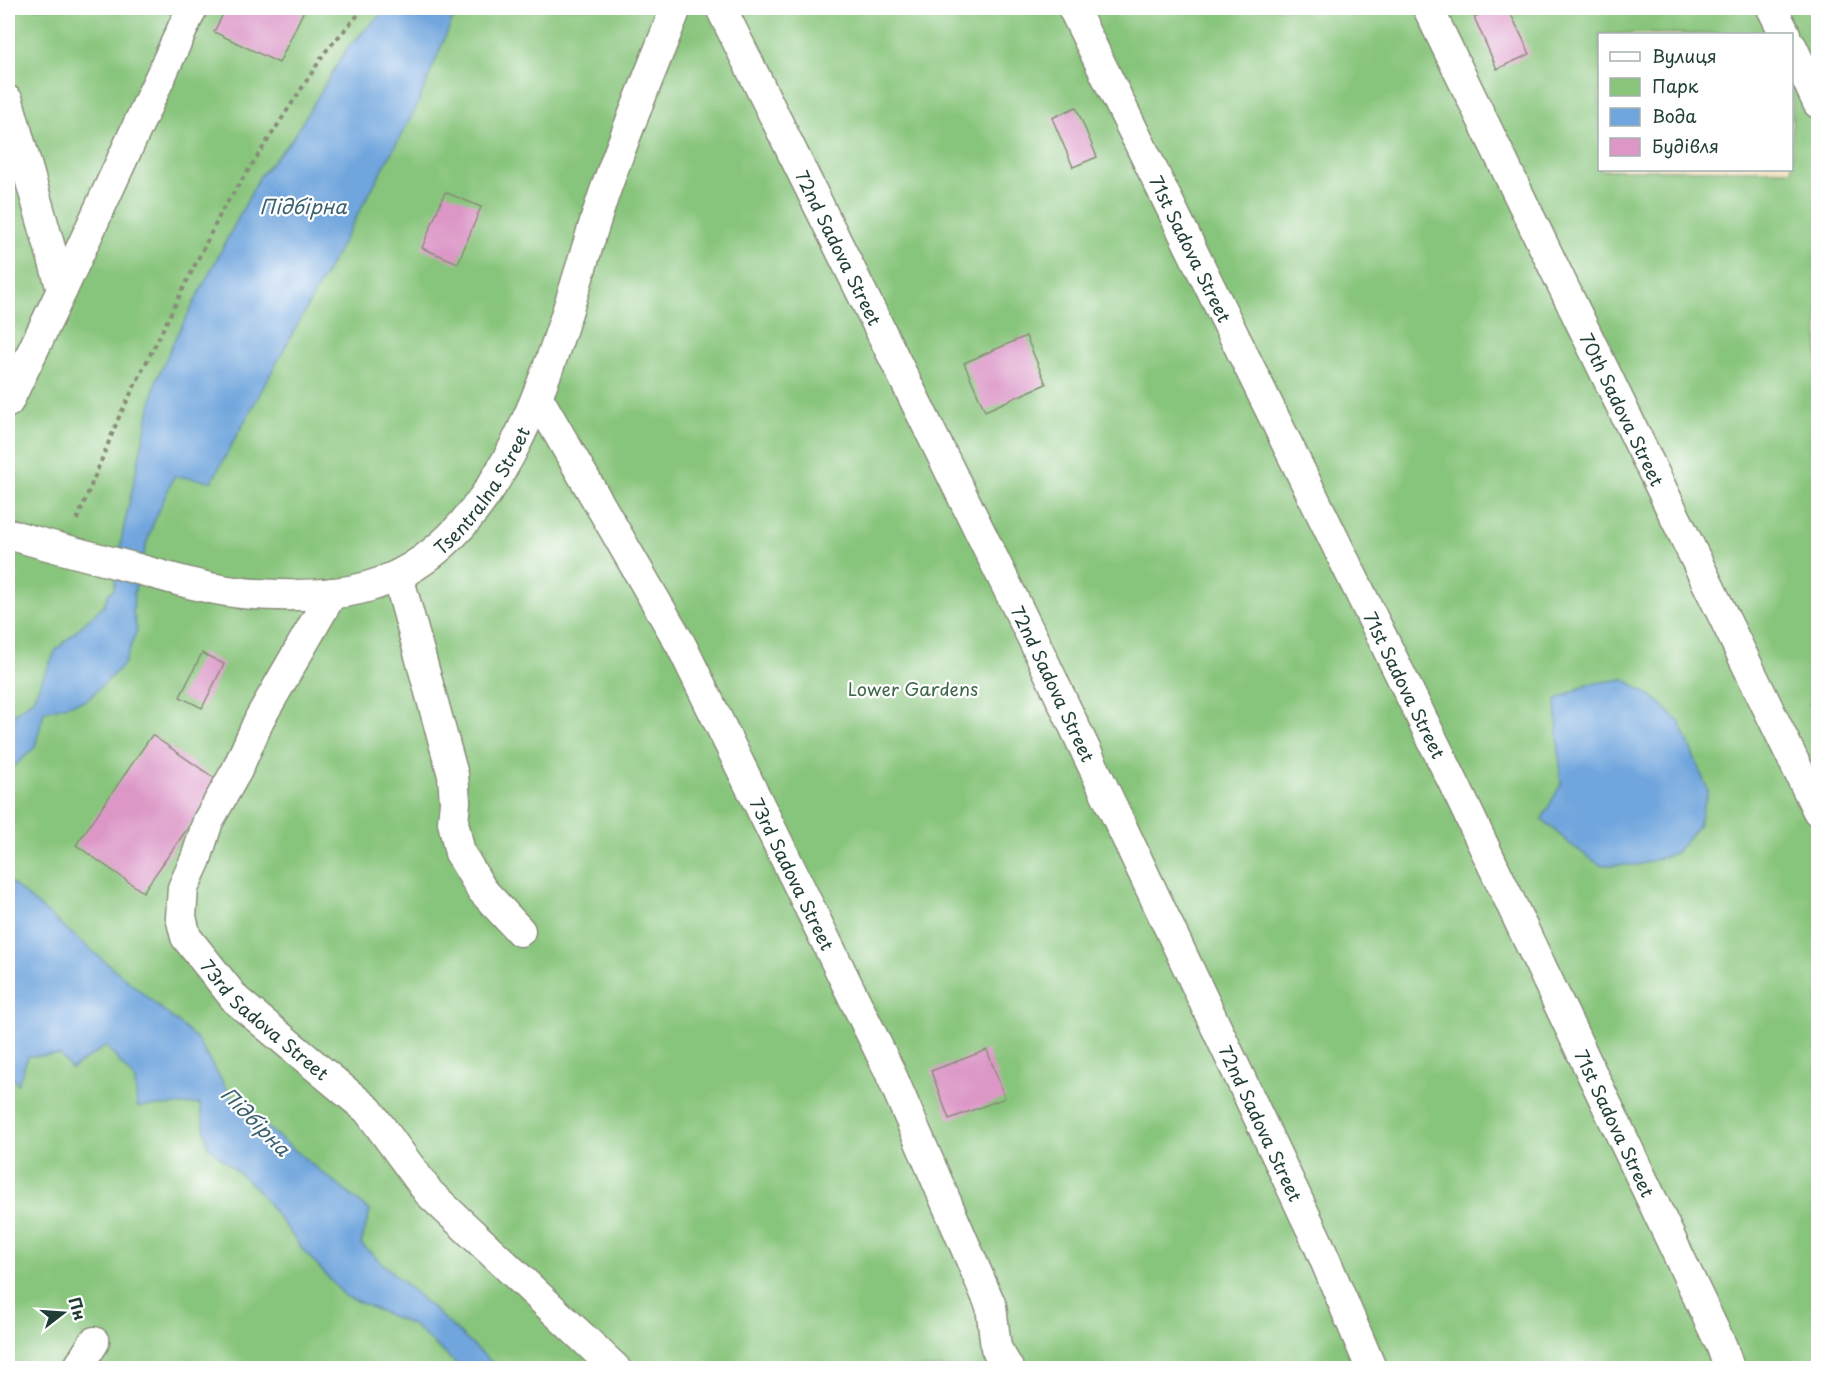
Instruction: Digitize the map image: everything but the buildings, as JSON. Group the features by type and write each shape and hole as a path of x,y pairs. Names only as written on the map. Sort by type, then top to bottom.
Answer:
{"street":[{"path":"8,402 192,8"},
{"name":"Tsentralna Street","path":"8,534 217,590 276,595 332,593 366,587 398,576 435,551 470,517 500,471 538,398 605,192 676,8"},
{"name":"72nd Sadova Street","path":"721,8 1033,639 1317,1241 1371,1368"},
{"name":"71st Sadova Street","path":"1073,8 1457,790 1722,1347 1729,1368"},
{"name":"70th Sadova Street","path":"1428,8 1818,811"},
{"path":"1772,8 1784,33"},
{"path":"1793,51 1818,103"},
{"path":"8,101 62,290"},
{"name":"73rd Sadova Street","path":"538,398 681,645 889,1070 990,1306 996,1348 1008,1368"},
{"path":"398,576 453,775 455,802 453,822 460,853 482,890 520,931"},
{"name":"73rd Sadova Street","path":"332,593 260,718 237,770 208,821 196,859 183,888 181,917 186,937 236,1000 368,1110 429,1193 615,1368"},
{"path":"78,1368 93,1342"}],"path":[{"path":"77,520 118,417 224,209 326,51 364,8"}],"green space":[{"name":"Lower Gardens","path":"8,8 1818,8 1818,1368 8,1368"}],"water":[{"name":"Підбірна","path":"387,8 457,8 416,108 212,481 174,476 147,542 134,593 133,612 137,630 124,664 87,700 44,711 35,747 8,772 8,719 33,699 56,650 104,605 109,593 114,589 123,531 156,381 173,343 260,176 292,139 348,47"},
{"path":"1624,679 1656,699 1680,723 1708,791 1698,826 1675,853 1638,865 1600,865 1570,844 1542,819 1561,784 1556,700 1588,684"},
{"path":"8,880 196,1038 234,1101 370,1211 361,1244 498,1368 461,1368 414,1326 345,1296 304,1251 256,1188 208,1146 200,1104 137,1107 135,1080 106,1046 71,1069 60,1055 28,1056 18,1084 8,1072"}]}
